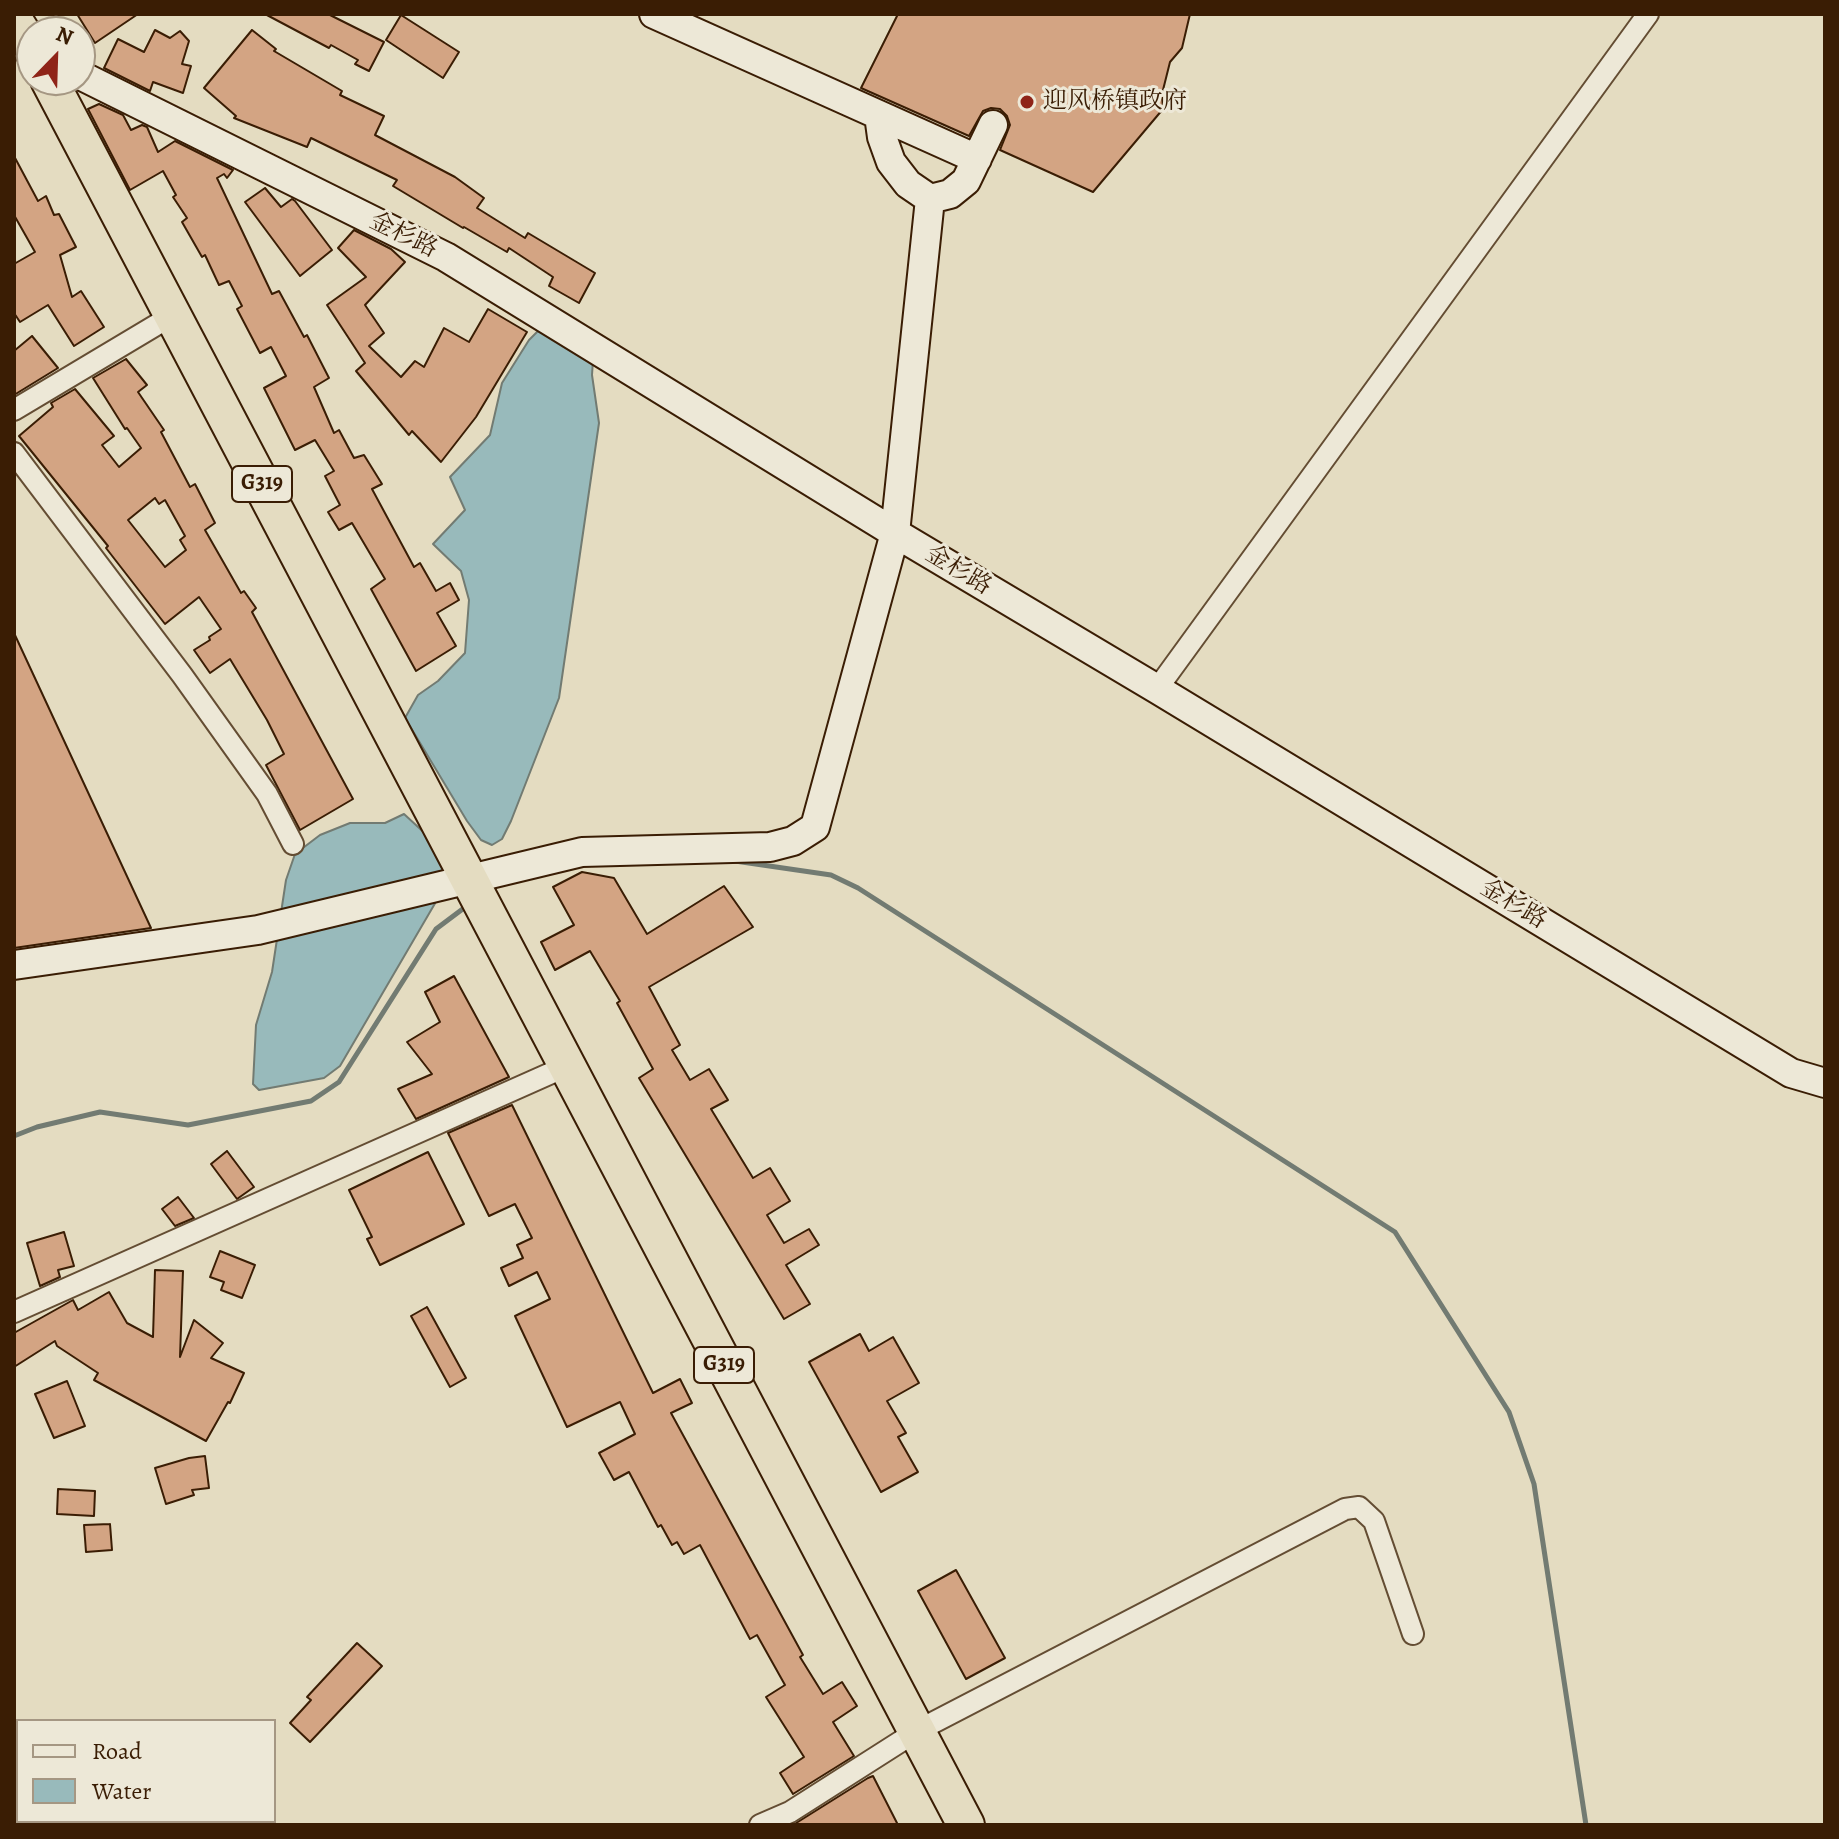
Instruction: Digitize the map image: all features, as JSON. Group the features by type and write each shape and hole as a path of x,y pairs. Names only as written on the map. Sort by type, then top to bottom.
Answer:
{"highway":[{"name":"G319","path":"57,96 966,1825"}],"street":[{"path":"654,14 977,159"},
{"path":"1157,689 1648,14"},
{"name":"金杉路","path":"96,83 446,257 895,533 1791,1073 1825,1083"},
{"path":"879,115 882,137 891,162 908,184 930,199 950,194 966,181 993,125"},
{"path":"14,965 258,930 476,891 582,852 770,847 793,841 815,827 895,533 930,199"},
{"path":"14,410 173,315"},
{"path":"14,453 182,675 267,794 293,844"},
{"path":"14,1312 567,1066"},
{"path":"760,1825 790,1812 917,1731 1345,1509 1359,1507 1374,1521 1413,1634"}],"water":[{"path":"538,331 557,338 593,360 592,375 599,423 559,698 511,821 502,839 492,845 481,840 467,821 405,718 418,695 438,681 465,653 469,600 461,571 433,544 465,510 450,477 490,435 502,383"},
{"path":"404,814 443,850 450,872 437,900 340,1066 324,1078 259,1090 253,1084 256,1025 272,972 286,880 295,854 320,835 350,823 385,823"}],"building":[{"path":"138,14 96,42 96,16 78,16"},
{"path":"265,14 328,14 384,42 369,71 355,64 358,60 331,45 329,48"},
{"name":"迎风桥镇政府","path":"898,14 1190,14 1182,48 1170,62 1162,94 1163,109 1093,192 1000,150 1010,125 1000,109 983,111 969,136 861,88"},
{"path":"401,15 459,52 443,78 386,40"},
{"path":"155,30 170,38 180,31 189,41 182,64 191,66 183,93 153,82 150,91 104,68 118,39 144,52"},
{"path":"252,30 276,49 274,51 342,91 340,95 384,116 375,135 455,177 484,198 477,208 525,238 528,233 595,273 579,303 549,286 553,277 509,248 507,252 393,186 397,180 311,138 307,147 234,118 236,116 204,88"},
{"path":"99,104 123,115 131,130 142,125 147,127 158,152 175,141 233,170 227,178 224,174 217,178 272,294 279,291 329,378 314,387 334,433 339,430 354,458 364,455 382,484 372,489 414,567 420,563 436,591 450,583 459,600 437,613 456,646 416,671 371,589 385,579 352,523 339,530 328,512 340,505 325,476 334,471 315,440 295,450 264,388 286,376 271,347 260,353 237,309 242,306 229,281 219,285 205,255 202,257 182,222 187,218 173,197 176,195 163,171 130,190 88,109"},
{"path":"14,156 38,201 46,196 54,215 59,214 76,247 60,255 72,297 81,291 104,327 74,346 48,305 20,322 14,313 14,264 35,252 14,215"},
{"path":"265,188 281,207 292,199 295,201 332,250 300,276 245,202"},
{"path":"354,230 391,249 405,262 365,305 384,333 369,346 401,377 415,361 424,367 444,328 469,342 488,309 527,332 476,417 441,462 412,431 409,435 356,371 365,363 327,305 366,277 338,248"},
{"path":"32,336 58,368 14,395 14,351"},
{"path":"126,359 147,385 138,392 164,430 161,432 190,487 195,484 215,523 205,530 241,593 244,591 256,608 252,612 353,799 300,830 266,765 284,754 267,720 230,659 210,673 194,650 221,629 199,597 165,624 106,548 108,546 19,436 53,407 51,403 75,389 114,436 102,445 119,467 141,448 125,429 93,378","holes":["155,498 159,504 165,500 185,536 180,540 186,550 165,567 128,520"]},
{"path":"14,633 151,928 14,948"},
{"path":"582,872 614,878 647,934 724,886 753,927 649,987 680,1045 672,1050 690,1080 709,1069 728,1100 711,1109 753,1178 770,1168 790,1201 767,1215 784,1243 809,1229 819,1245 786,1265 810,1304 784,1319 639,1078 653,1069 617,1003 620,1001 590,951 555,970 541,942 574,925 553,887"},
{"path":"454,976 509,1077 416,1119 398,1089 432,1074 407,1042 440,1022 425,992"},
{"path":"512,1105 653,1393 680,1379 692,1403 671,1413 803,1655 800,1657 823,1694 842,1682 857,1706 833,1722 854,1756 793,1794 780,1773 804,1757 766,1697 785,1685 757,1635 750,1639 700,1545 684,1554 677,1542 672,1545 661,1525 658,1527 629,1472 614,1480 599,1453 635,1434 620,1402 567,1427 515,1316 550,1299 537,1272 509,1286 501,1268 523,1258 517,1245 532,1238 515,1204 489,1216 448,1133"},
{"path":"227,1151 254,1187 237,1199 211,1164"},
{"path":"428,1152 464,1224 380,1265 367,1239 372,1237 349,1190"},
{"path":"178,1197 194,1218 175,1226 162,1209"},
{"path":"64,1232 74,1266 58,1270 60,1277 40,1286 27,1243"},
{"path":"220,1251 255,1265 242,1298 221,1290 224,1282 210,1277"},
{"path":"155,1270 183,1271 180,1357 194,1320 223,1343 211,1358 244,1373 230,1403 206,1441 94,1380 98,1373 57,1346 55,1341 14,1367 14,1333 73,1300 78,1310 109,1292 127,1323 153,1337"},
{"path":"427,1307 466,1378 450,1387 411,1316"},
{"path":"860,1334 869,1351 893,1337 919,1383 887,1401 906,1433 898,1437 918,1472 881,1492 809,1362"},
{"path":"67,1381 85,1426 54,1438 35,1394"},
{"path":"205,1456 209,1488 192,1490 194,1495 166,1504 155,1468"},
{"path":"58,1489 95,1491 94,1516 57,1514"},
{"path":"110,1524 112,1550 86,1552 84,1525"},
{"path":"956,1570 1005,1658 966,1679 918,1591"},
{"path":"357,1643 382,1666 310,1742 290,1723 311,1700 307,1697"},
{"path":"873,1776 898,1825 793,1825 868,1778"}],"waterway":[{"path":"735,861 831,875 858,888 1395,1232 1509,1412 1534,1484 1586,1825"},
{"path":"14,1136 37,1127 100,1112 188,1125 311,1101 339,1082 436,929 468,905"}],"place":[{"name":"迎风桥镇政府","path":"1027,102"}]}
